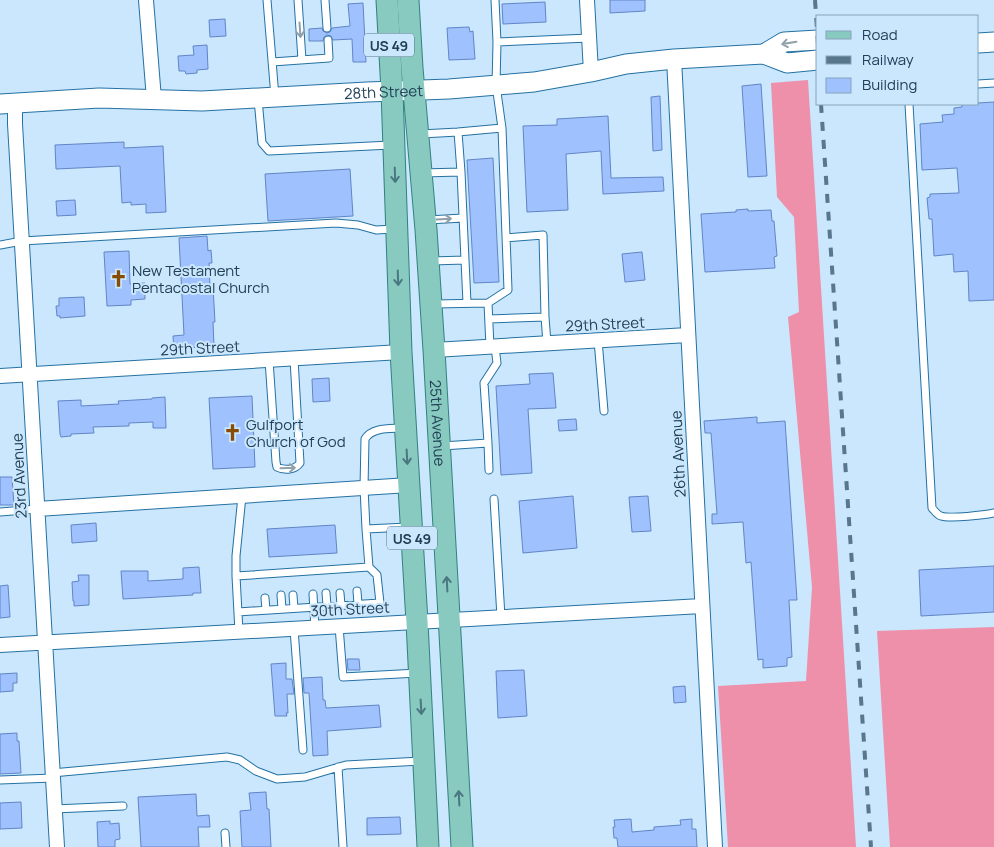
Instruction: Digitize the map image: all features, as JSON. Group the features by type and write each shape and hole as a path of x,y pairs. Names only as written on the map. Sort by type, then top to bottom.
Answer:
{"main road":[{"name":"US 49","path":"387,0 401,352 428,847"},
{"name":"25th Avenue","path":"408,0 434,350 462,847"},
{"name":"28th Street","path":"764,54 784,42 816,40"},
{"path":"979,43 994,42"},
{"name":"28th Street","path":"8,103 99,98 202,101 449,89 534,82 626,64 674,59 764,54 787,63 816,60"}],"street":[{"path":"146,0 154,99"},
{"path":"587,0 591,72"},
{"name":"26th Avenue","path":"674,59 715,847"},
{"name":"23rd Avenue","path":"8,103 15,124 57,847"},
{"name":"29th Street","path":"434,350 688,335"},
{"name":"29th Street","path":"0,376 401,352"},
{"path":"38,510 409,485"},
{"name":"30th Street","path":"0,646 702,606"}],"lane":[{"path":"267,0 272,62 262,143 269,151 394,145"},
{"path":"298,0 302,60"},
{"path":"325,0 327,28"},
{"path":"431,304 488,304 508,290 502,128 496,85 497,42 495,0"},
{"path":"497,42 589,38"},
{"path":"272,62 329,58 328,40"},
{"path":"979,84 994,84"},
{"path":"909,105 932,508 941,516 949,517 994,513"},
{"path":"418,134 502,128"},
{"path":"458,132 467,304"},
{"path":"421,173 461,172"},
{"path":"425,220 462,218"},
{"path":"0,244 22,241 336,223 358,225 376,230 396,229"},
{"path":"506,238 543,235 547,344"},
{"path":"428,261 465,260"},
{"path":"488,304 493,347 497,363 484,383 489,470"},
{"path":"489,319 545,317"},
{"path":"598,340 604,411"},
{"path":"269,360 277,467 293,469 298,467 300,463 294,359"},
{"path":"238,612 380,602 377,575 369,567 364,488 364,439 368,433 374,430 406,428"},
{"path":"440,446 488,443"},
{"path":"239,632 236,556 242,496"},
{"path":"494,499 501,617"},
{"path":"0,512 38,510"},
{"path":"366,529 411,526"},
{"path":"236,576 264,578 280,573 292,572 311,575 325,570 339,572 356,571 369,567"},
{"path":"325,570 325,578"},
{"path":"292,572 292,580"},
{"path":"280,573 280,581"},
{"path":"357,591 358,604"},
{"path":"340,592 341,605"},
{"path":"326,593 327,606"},
{"path":"313,594 315,628"},
{"path":"281,595 282,609"},
{"path":"293,595 294,608"},
{"path":"265,598 266,610"},
{"path":"339,626 342,677 420,673"},
{"path":"294,629 303,750"},
{"path":"0,780 227,757 240,760 256,771 277,780 305,777 346,765 424,761"},
{"path":"338,767 344,847"},
{"path":"54,809 124,806"},
{"path":"225,833 226,847"}],"shaded area":[{"path":"808,80 856,847 728,847 718,686 806,681 812,587 788,317 799,312 794,217 777,197 771,83"},
{"path":"994,627 994,847 890,847 877,631"}],"building":[{"path":"610,0 645,0 645,11 610,13"},
{"path":"545,2 546,22 503,24 502,4"},
{"path":"363,3 366,62 353,62 352,39 333,40 331,36 327,35 323,41 309,41 309,29 322,28 327,33 332,28 350,26 348,4"},
{"path":"225,19 226,36 210,37 209,20"},
{"path":"469,27 470,32 473,31 475,59 449,60 447,28"},
{"path":"207,45 208,69 186,74 185,71 179,71 178,56 194,55 193,46"},
{"path":"761,84 767,176 748,177 742,86"},
{"path":"660,96 662,150 653,151 651,97"},
{"path":"994,102 994,300 969,301 968,271 954,272 953,254 934,256 932,219 929,219 927,198 930,197 930,194 959,193 957,168 922,170 920,124 943,122 942,115 954,114 954,108 962,107 962,105 979,105 979,103"},
{"path":"608,116 611,178 663,177 664,191 603,194 601,151 566,154 568,210 527,212 523,126 557,125 557,119"},
{"path":"124,142 124,148 163,146 166,212 146,213 146,204 131,205 131,202 122,203 120,166 56,169 55,145"},
{"path":"493,158 499,282 474,283 467,160"},
{"path":"350,169 353,216 268,221 265,174"},
{"path":"75,200 76,215 57,216 56,201"},
{"path":"748,209 748,211 771,210 772,221 774,221 777,256 774,257 775,268 705,272 701,214 736,212 736,210"},
{"path":"207,236 208,251 211,250 212,263 209,263 210,287 213,287 214,346 174,349 173,336 184,335 179,238"},
{"name":"New Testament Pentacostal Church","path":"129,251 130,284 145,283 145,299 131,300 131,305 107,306 104,252"},
{"path":"642,252 645,280 625,282 622,254"},
{"path":"84,297 85,316 60,318 60,316 57,316 56,306 59,306 59,298"},
{"path":"553,373 556,408 528,409 532,473 501,475 496,386 530,384 529,374"},
{"path":"329,378 330,401 313,402 312,379"},
{"name":"Gulfport Church of God","path":"252,396 255,467 213,469 209,398"},
{"path":"165,397 166,428 153,428 153,422 129,423 129,426 93,427 94,433 71,434 71,436 61,437 58,401 81,400 81,406 119,404 118,401"},
{"path":"757,417 757,423 785,421 797,600 789,600 792,657 787,658 787,666 763,668 763,659 758,660 751,562 746,563 743,522 712,524 712,514 717,514 711,433 705,433 704,421"},
{"path":"576,419 577,430 559,431 558,420"},
{"path":"0,477 12,477 14,505 0,505"},
{"path":"573,496 577,548 523,553 519,501"},
{"path":"648,496 651,531 632,532 629,497"},
{"path":"96,523 97,541 72,543 71,525"},
{"path":"335,525 337,553 269,557 267,529"},
{"path":"994,566 994,612 921,616 919,570"},
{"path":"199,567 201,593 123,599 121,571 148,571 148,581 183,579 183,568"},
{"path":"78,575 89,575 89,605 74,606 72,582 79,581"},
{"path":"8,585 10,617 0,618 0,586"},
{"path":"347,659 359,659 360,670 348,670"},
{"path":"286,663 286,679 292,679 294,694 287,694 287,716 275,716 271,664"},
{"path":"524,670 527,716 498,718 496,671"},
{"path":"17,673 17,683 13,683 13,691 0,692 0,674"},
{"path":"322,677 323,700 325,700 326,708 379,705 381,727 327,731 328,755 313,756 309,693 304,693 303,678"},
{"path":"685,686 686,702 674,703 673,687"},
{"path":"17,733 21,773 0,774 0,734"},
{"path":"266,792 271,847 242,847 240,811 251,810 249,793"},
{"path":"196,794 197,816 209,815 210,827 198,827 199,847 141,847 138,797"},
{"path":"21,802 22,828 0,829 0,803"},
{"path":"400,817 401,834 367,835 367,818"},
{"path":"631,819 632,832 654,830 654,827 681,825 680,820 692,819 692,829 696,829 697,847 618,847 617,838 614,838 614,820"},
{"path":"110,821 110,824 119,823 120,839 115,840 115,847 98,847 97,822"}],"railway":[{"path":"815,0 816,15"},
{"path":"821,105 871,847"}],"place":[{"name":"New Testament Pentacostal Church","path":"118,279"},
{"name":"Gulfport Church of God","path":"232,433"}]}
